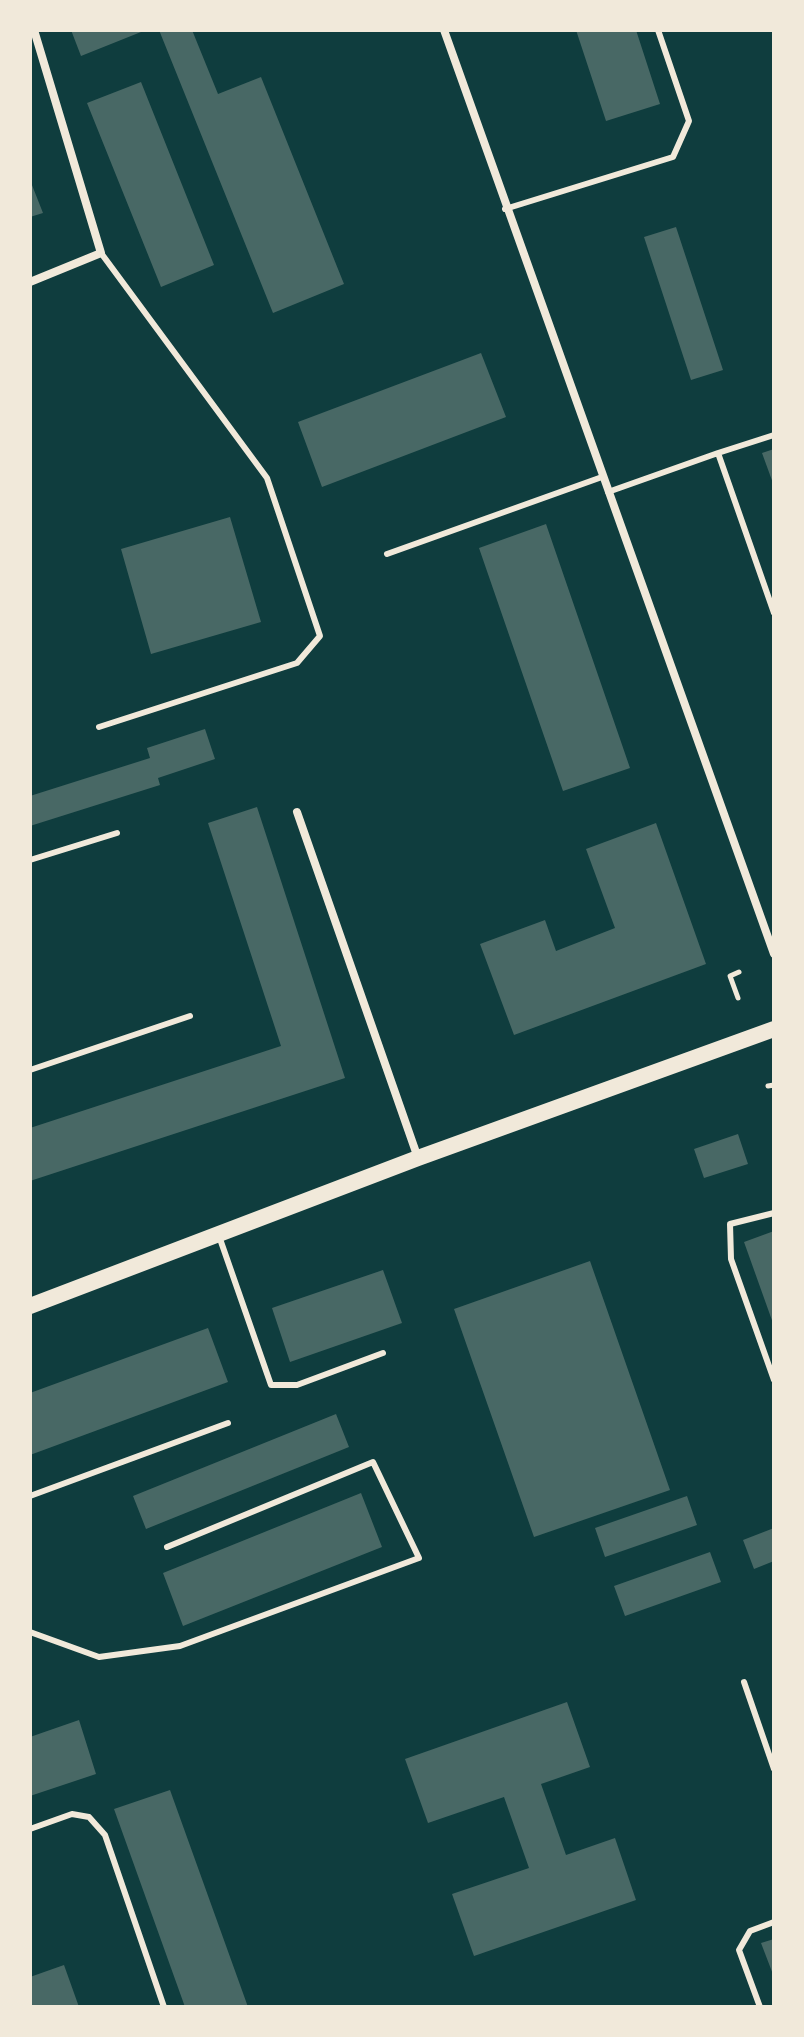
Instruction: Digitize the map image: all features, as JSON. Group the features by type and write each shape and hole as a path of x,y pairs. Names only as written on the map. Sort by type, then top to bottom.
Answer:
{"main road":[{"path":"30,1306 418,1158 774,1029"}],"street":[{"path":"30,282 101,253 34,30"},
{"path":"444,30 505,209 774,954"},
{"path":"297,812 418,1158"}],"lane":[{"path":"505,209 673,157 689,121 658,30"},
{"path":"99,727 297,663 320,636 267,478 101,253"},
{"path":"608,492 774,435"},
{"path":"718,453 774,613"},
{"path":"387,554 602,477"},
{"path":"30,860 117,833"},
{"path":"30,1070 190,1016"},
{"path":"774,1213 730,1224 731,1259 774,1380"},
{"path":"219,1236 271,1385 297,1385 383,1353"},
{"path":"30,1496 228,1423"},
{"path":"30,1632 99,1657 180,1646 419,1558 373,1462 167,1547"},
{"path":"744,1682 774,1769"},
{"path":"30,1829 72,1814 89,1817 105,1835 164,2007"},
{"path":"760,2007 739,1950 750,1931 774,1922"}],"path":[{"path":"738,998 730,976 739,972"}],"building":[{"path":"71,30 146,30 81,56"},
{"path":"159,30 192,30 218,94 261,77 344,284 273,313"},
{"path":"576,30 636,30 660,104 606,121"},
{"path":"141,82 214,265 161,287 87,103"},
{"path":"30,180 43,213 30,217"},
{"path":"676,227 723,370 691,380 644,237"},
{"path":"481,353 506,417 322,487 298,422"},
{"path":"774,449 774,486 762,453"},
{"path":"230,517 261,622 151,654 121,549"},
{"path":"546,524 630,768 563,791 479,548"},
{"path":"205,729 215,759 158,778 160,785 30,826 30,796 150,758 147,748"},
{"path":"257,807 345,1078 30,1181 30,1128 281,1046 208,823"},
{"path":"656,823 706,964 514,1035 480,944 545,920 556,951 615,928 586,849"},
{"path":"738,1134 748,1164 704,1178 694,1149"},
{"path":"774,1231 774,1326 744,1242"},
{"path":"590,1261 670,1490 534,1537 454,1309"},
{"path":"383,1270 402,1323 290,1362 272,1308"},
{"path":"208,1328 228,1382 30,1455 30,1393"},
{"path":"336,1414 349,1447 146,1529 133,1496"},
{"path":"361,1493 382,1547 183,1626 163,1573"},
{"path":"687,1496 697,1525 605,1557 595,1528"},
{"path":"774,1528 774,1561 754,1569 743,1540"},
{"path":"710,1552 721,1582 625,1616 614,1586"},
{"path":"567,1702 590,1767 541,1784 566,1855 615,1838 636,1900 474,1956 452,1894 529,1868 504,1797 428,1823 405,1759"},
{"path":"79,1720 96,1774 30,1796 30,1737"},
{"path":"170,1790 248,2007 185,2007 114,1809"},
{"path":"774,1939 774,1977 761,1943"},
{"path":"64,1965 79,2007 30,2007 30,1977"}]}
